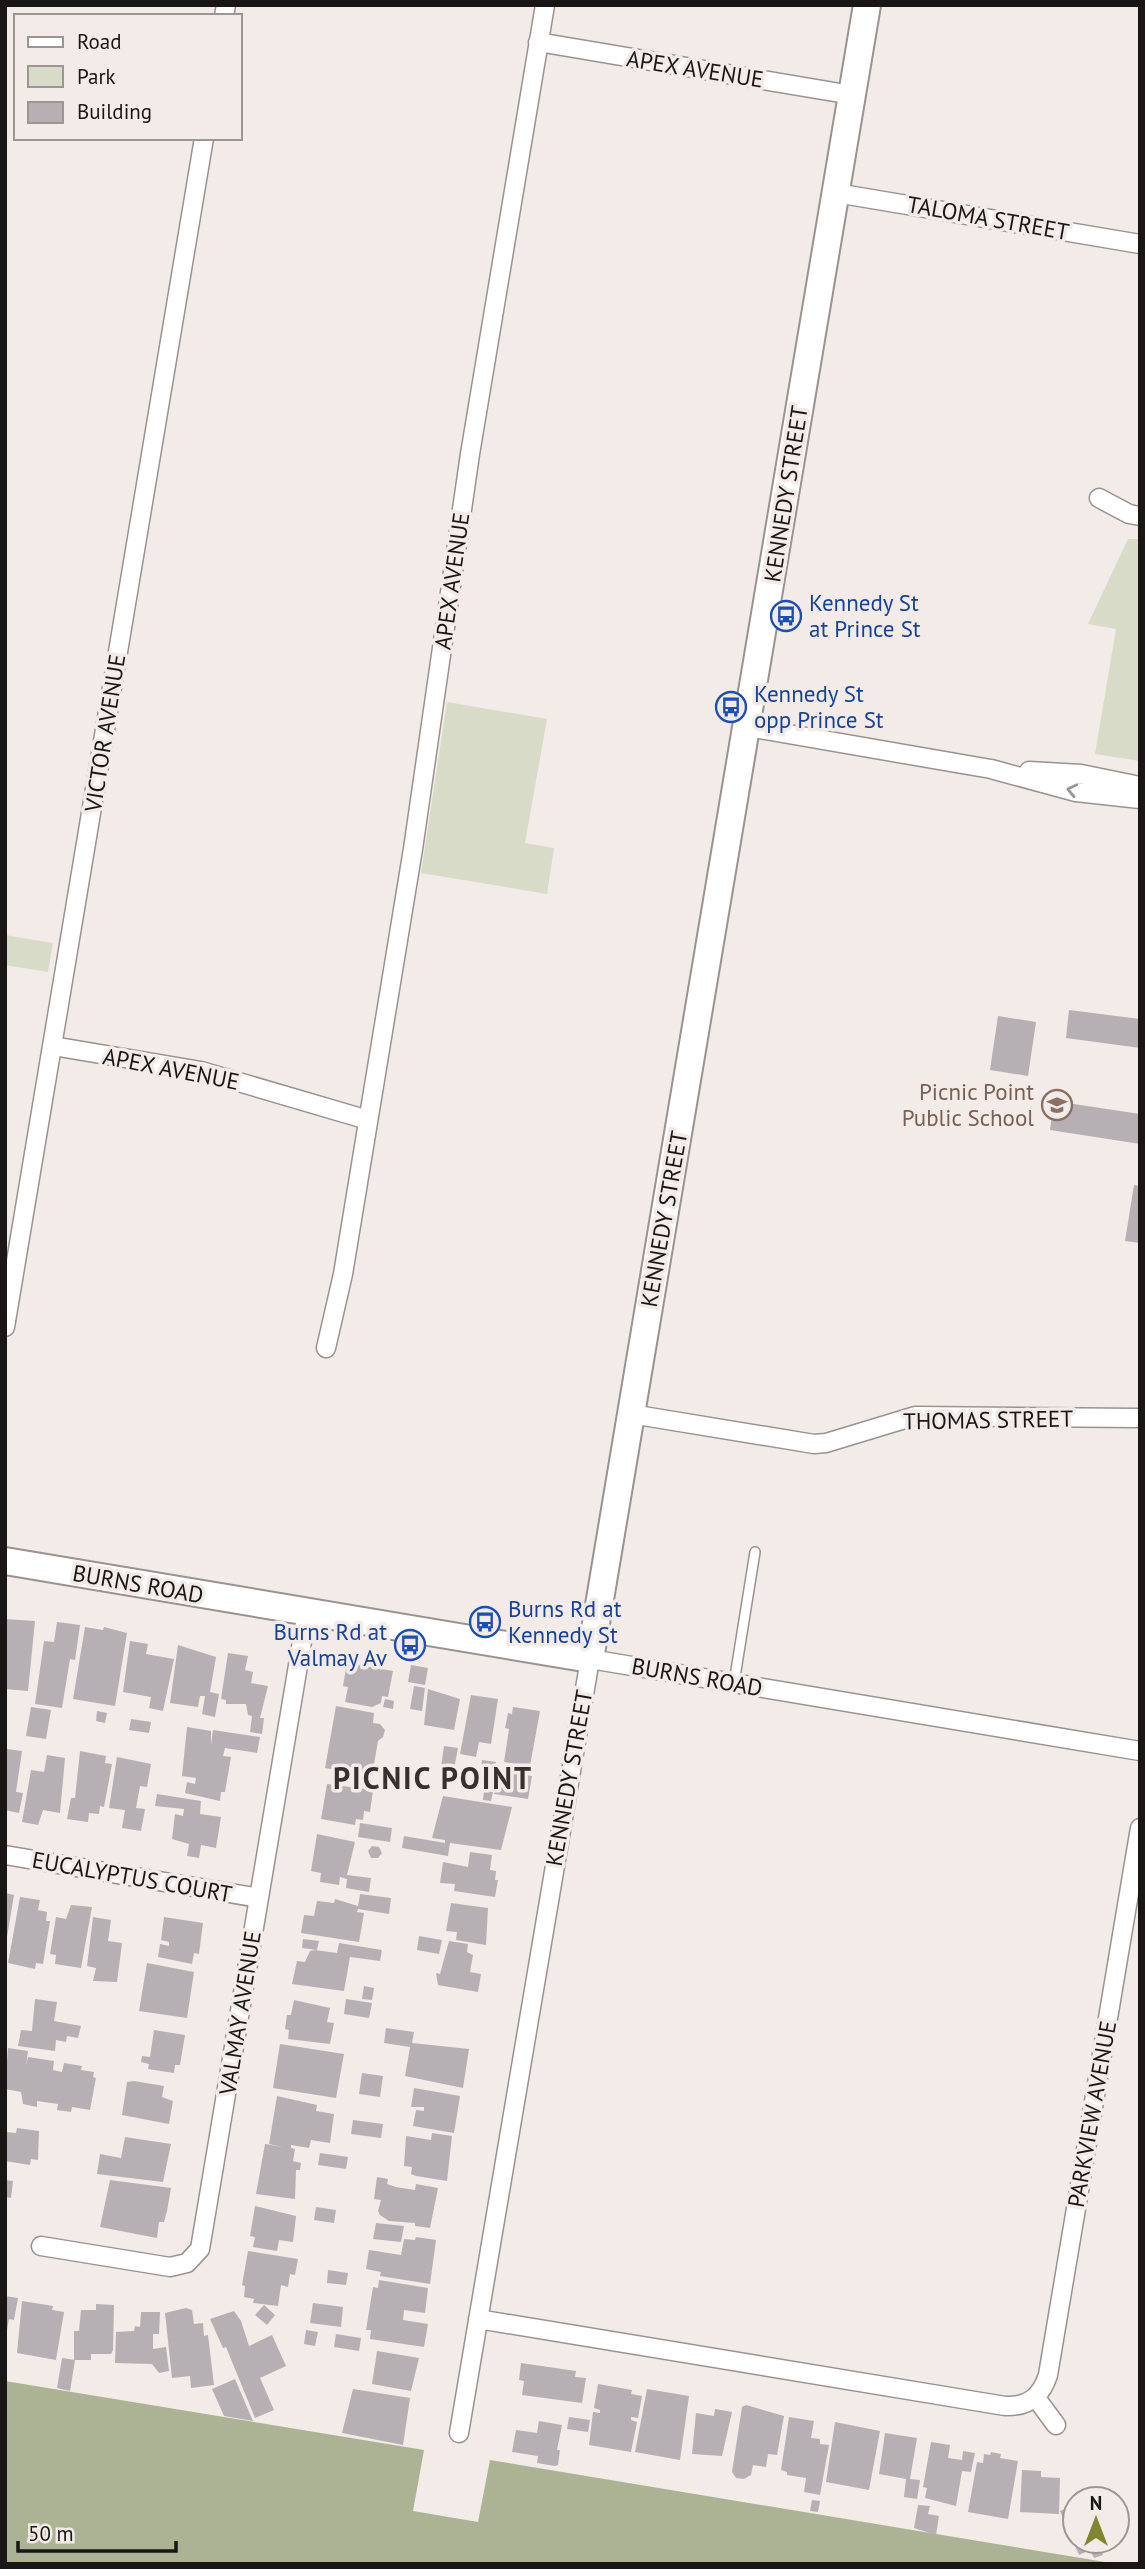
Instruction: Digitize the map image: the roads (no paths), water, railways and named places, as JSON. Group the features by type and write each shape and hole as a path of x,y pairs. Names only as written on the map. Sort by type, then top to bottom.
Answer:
{"street":[{"name":"APEX AVENUE","path":"326,1349 343,1274 422,795 470,454 545,5"},
{"name":"KENNEDY STREET","path":"459,2433 748,727 867,5"},
{"name":"APEX AVENUE","path":"538,43 852,95"},
{"name":"VICTOR AVENUE","path":"5,1328 204,140"},
{"name":"TALOMA STREET","path":"836,193 1140,244"},
{"path":"1099,498 1129,514 1140,516"},
{"path":"748,727 991,769 1076,792 1140,799"},
{"path":"991,769 1081,774 1140,786"},
{"name":"APEX AVENUE","path":"52,1046 201,1071 368,1120"},
{"name":"THOMAS STREET","path":"631,1414 814,1444 826,1443 915,1416 1140,1419"},
{"name":"BURNS ROAD","path":"5,1561 1140,1751"},
{"name":"VALMAY AVENUE","path":"41,2246 170,2267 180,2266 194,2259 203,2237 307,1612"},
{"name":"PARKVIEW AVENUE","path":"1036,2398 1048,2375 1140,1828"},
{"name":"EUCALYPTUS COURT","path":"5,1855 259,1898"},
{"path":"478,2319 1005,2406 1026,2404 1036,2398 1056,2425"}],"lane":[{"path":"734,1683 755,1552"}],"place":[{"name":"Kennedy St at Prince St","path":"786,616"},
{"name":"Kennedy St opp Prince St","path":"731,707"},
{"name":"Picnic Point Public School","path":"1057,1105"},
{"name":"Burns Rd at Kennedy St","path":"485,1622"},
{"name":"Burns Rd at Valmay Av","path":"410,1645"}],"district":[{"name":"PICNIC POINT","path":"433,1779"}]}
